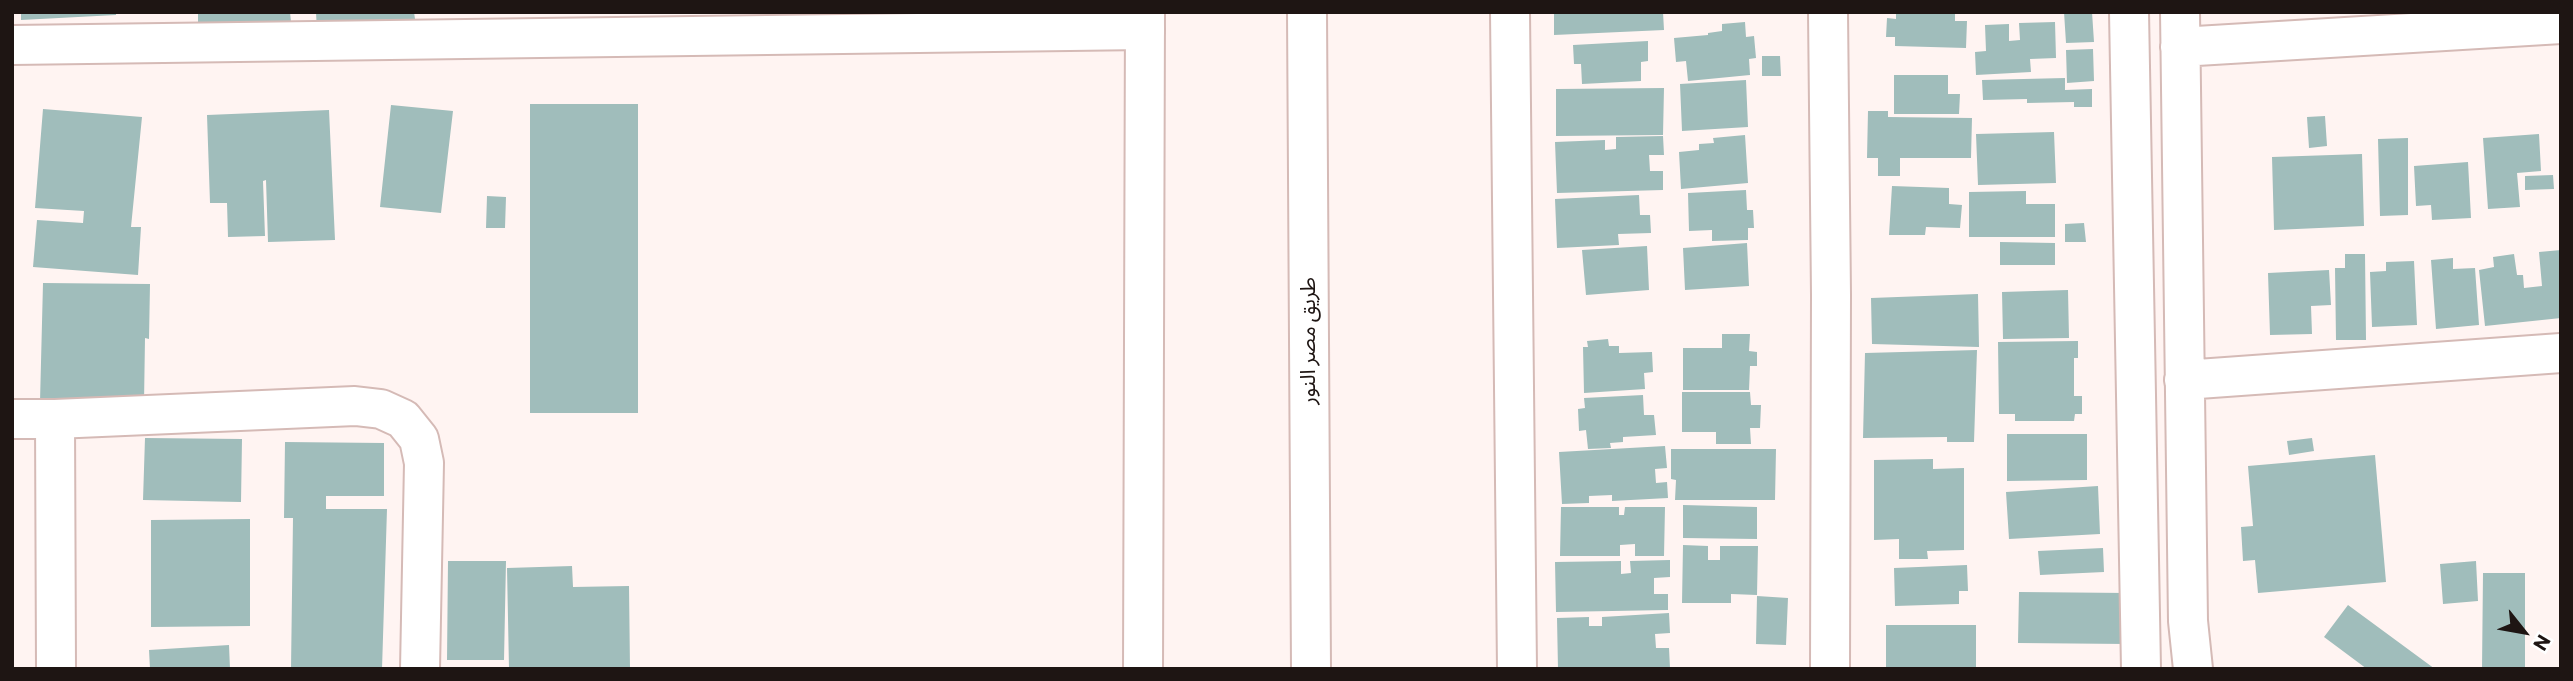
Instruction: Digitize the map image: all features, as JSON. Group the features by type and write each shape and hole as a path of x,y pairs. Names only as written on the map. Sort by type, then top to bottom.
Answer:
{"street":[{"name":"طريق مصر النور","path":"1307,12 1311,669"},
{"path":"1510,12 1517,669"},
{"path":"1828,12 1831,295 1830,669"},
{"path":"2129,12 2141,669"},
{"path":"2193,669 2188,621 2180,30 2500,20 2561,24"},
{"path":"12,45 158,28 1145,21 1143,669"},
{"path":"2185,380 2561,353"},
{"path":"12,419 355,405 381,409 403,419 419,439 424,463 420,669"},
{"path":"55,419 56,669"}],"building":[{"path":"21,12 116,12 116,15 21,20"},
{"path":"198,12 290,12 291,22 198,25"},
{"path":"316,12 414,12 415,19 373,20 374,29 317,32"},
{"path":"1554,12 1663,12 1664,30 1554,35"},
{"path":"1896,12 1955,12 1955,21 1967,21 1966,48 1895,46 1895,37 1886,37 1887,18 1896,19"},
{"path":"2064,12 2092,12 2094,42 2066,43"},
{"path":"1745,22 1746,37 1754,36 1756,58 1749,59 1750,75 1688,81 1686,61 1676,62 1674,38 1708,35 1722,31 1722,24"},
{"path":"2055,22 2056,58 2030,59 2031,72 1976,75 1975,52 1986,51 1985,25 2009,24 2009,41 2020,40 2019,23"},
{"path":"1648,41 1648,61 1641,62 1641,81 1582,84 1581,64 1574,64 1573,45"},
{"path":"2093,49 2094,81 2067,83 2066,50"},
{"path":"1762,56 1780,56 1781,76 1762,76"},
{"path":"1894,75 1948,75 1948,94 1960,94 1959,114 1894,114"},
{"path":"2065,78 2065,90 2092,89 2092,107 2074,107 2074,102 1983,100 1982,80"},
{"path":"1746,80 1748,127 1682,131 1680,84"},
{"path":"1664,88 1663,135 1556,136 1556,89"},
{"path":"530,104 638,104 638,413 530,413"},
{"path":"391,105 453,111 441,213 380,207"},
{"path":"43,109 142,117 131,227 141,227 138,275 33,267 37,220 83,223 84,211 35,208"},
{"path":"329,110 335,240 268,242 266,180 263,181 265,236 228,237 227,203 210,203 207,115"},
{"path":"1868,111 1888,111 1888,117 1972,118 1971,158 1900,158 1900,176 1878,176 1878,158 1867,158"},
{"path":"2325,116 2327,146 2309,148 2307,117"},
{"path":"2054,132 2056,183 1978,185 1976,134"},
{"path":"2539,134 2541,171 2517,173 2520,207 2488,209 2483,138"},
{"path":"1745,135 1748,183 1681,189 1679,152 1699,150 1699,144 1714,143 1713,138"},
{"path":"1663,136 1664,155 1649,155 1650,171 1663,171 1663,190 1557,193 1555,142 1605,140 1605,150 1616,149 1616,137"},
{"path":"2408,138 2408,215 2380,216 2378,139"},
{"path":"2362,154 2364,226 2274,230 2272,157"},
{"path":"2468,162 2471,218 2432,220 2431,205 2416,206 2414,166"},
{"path":"2553,175 2554,189 2525,190 2525,176"},
{"path":"1892,186 1949,188 1949,204 1962,205 1960,228 1926,227 1925,235 1889,235"},
{"path":"1746,190 1747,210 1753,210 1754,228 1748,228 1748,240 1712,241 1712,230 1689,231 1688,193"},
{"path":"2026,191 2026,204 2055,204 2055,237 1969,237 1969,192"},
{"path":"1639,195 1640,215 1650,215 1651,233 1618,234 1619,245 1557,248 1555,199"},
{"path":"487,196 506,197 505,228 486,228"},
{"path":"2084,223 2086,242 2065,242 2065,224"},
{"path":"2000,242 2055,243 2055,265 2000,265"},
{"path":"1747,243 1749,286 1685,290 1683,248"},
{"path":"1647,246 1649,290 1586,295 1582,250"},
{"path":"2561,250 2561,318 2485,326 2479,270 2494,267 2493,257 2514,254 2517,275 2523,275 2524,288 2542,286 2539,252"},
{"path":"2345,254 2365,254 2366,340 2336,340 2335,268 2345,268"},
{"path":"2453,258 2453,269 2475,268 2479,325 2436,329 2431,260"},
{"path":"2414,261 2417,325 2372,327 2370,272 2386,271 2386,262"},
{"path":"2329,270 2331,305 2311,306 2312,334 2270,335 2268,273"},
{"path":"43,283 150,284 149,339 145,338 144,403 40,402"},
{"path":"2068,290 2069,338 2003,339 2002,292"},
{"path":"1978,294 1979,347 1872,344 1871,298"},
{"path":"1722,334 1750,334 1749,351 1757,352 1757,366 1750,366 1749,390 1683,390 1683,348 1722,348"},
{"path":"1608,339 1609,346 1619,346 1619,353 1652,352 1653,372 1644,373 1645,389 1584,393 1583,347 1588,347 1587,341"},
{"path":"2078,341 2078,358 2074,358 2074,396 2082,396 2082,414 2075,414 2074,421 2015,421 2015,414 1999,414 1998,342"},
{"path":"1977,350 1974,442 1947,442 1947,437 1863,438 1865,353"},
{"path":"1682,392 1750,392 1751,405 1761,405 1760,428 1750,428 1751,444 1716,444 1716,432 1682,432"},
{"path":"1643,395 1644,415 1654,415 1656,435 1623,437 1623,442 1610,443 1611,448 1588,449 1586,430 1579,431 1578,409 1585,408 1584,398"},
{"path":"2007,434 2087,434 2087,480 2007,481"},
{"path":"145,438 242,439 241,502 143,500"},
{"path":"2312,438 2314,451 2289,455 2287,441"},
{"path":"285,442 384,443 384,496 326,496 326,509 387,509 382,669 291,669 293,518 284,518"},
{"path":"1665,446 1667,468 1655,469 1656,483 1667,482 1668,498 1612,501 1612,495 1589,496 1589,503 1562,504 1559,452"},
{"path":"1671,449 1776,449 1775,500 1675,500 1676,480 1671,479"},
{"path":"2375,455 2386,582 2258,593 2255,560 2243,561 2241,527 2253,526 2248,466"},
{"path":"1933,459 1933,469 1964,468 1964,550 1927,551 1928,559 1899,559 1899,539 1874,540 1874,460"},
{"path":"2098,486 2100,534 2009,539 2006,492"},
{"path":"1683,505 1757,507 1757,539 1683,538"},
{"path":"1561,507 1619,507 1619,515 1624,515 1625,507 1665,507 1664,556 1635,556 1635,544 1620,545 1620,556 1560,556"},
{"path":"250,519 250,626 151,627 151,520"},
{"path":"1683,545 1708,546 1708,560 1720,560 1720,546 1758,546 1757,595 1731,594 1731,603 1682,603"},
{"path":"2103,548 2104,572 2040,575 2038,551"},
{"path":"1670,560 1670,577 1654,578 1654,594 1668,594 1668,610 1556,612 1555,562 1621,561 1621,574 1631,573 1630,561"},
{"path":"448,561 506,561 504,660 447,660"},
{"path":"2476,561 2478,601 2443,604 2440,564"},
{"path":"1967,565 1968,591 1959,591 1959,604 1895,606 1894,568"},
{"path":"572,566 573,587 629,586 630,669 509,669 507,568"},
{"path":"2483,573 2525,573 2525,669 2482,669"},
{"path":"2019,592 2128,593 2127,644 2018,643"},
{"path":"1757,596 1788,598 1786,645 1756,644"},
{"path":"2348,605 2435,669 2367,669 2324,637"},
{"path":"1669,613 1670,633 1655,634 1656,648 1669,648 1670,668 1558,669 1557,618 1589,617 1589,626 1602,626 1602,617"},
{"path":"1886,625 1976,625 1976,669 1886,669"},
{"path":"229,645 230,669 150,669 149,650"}]}
